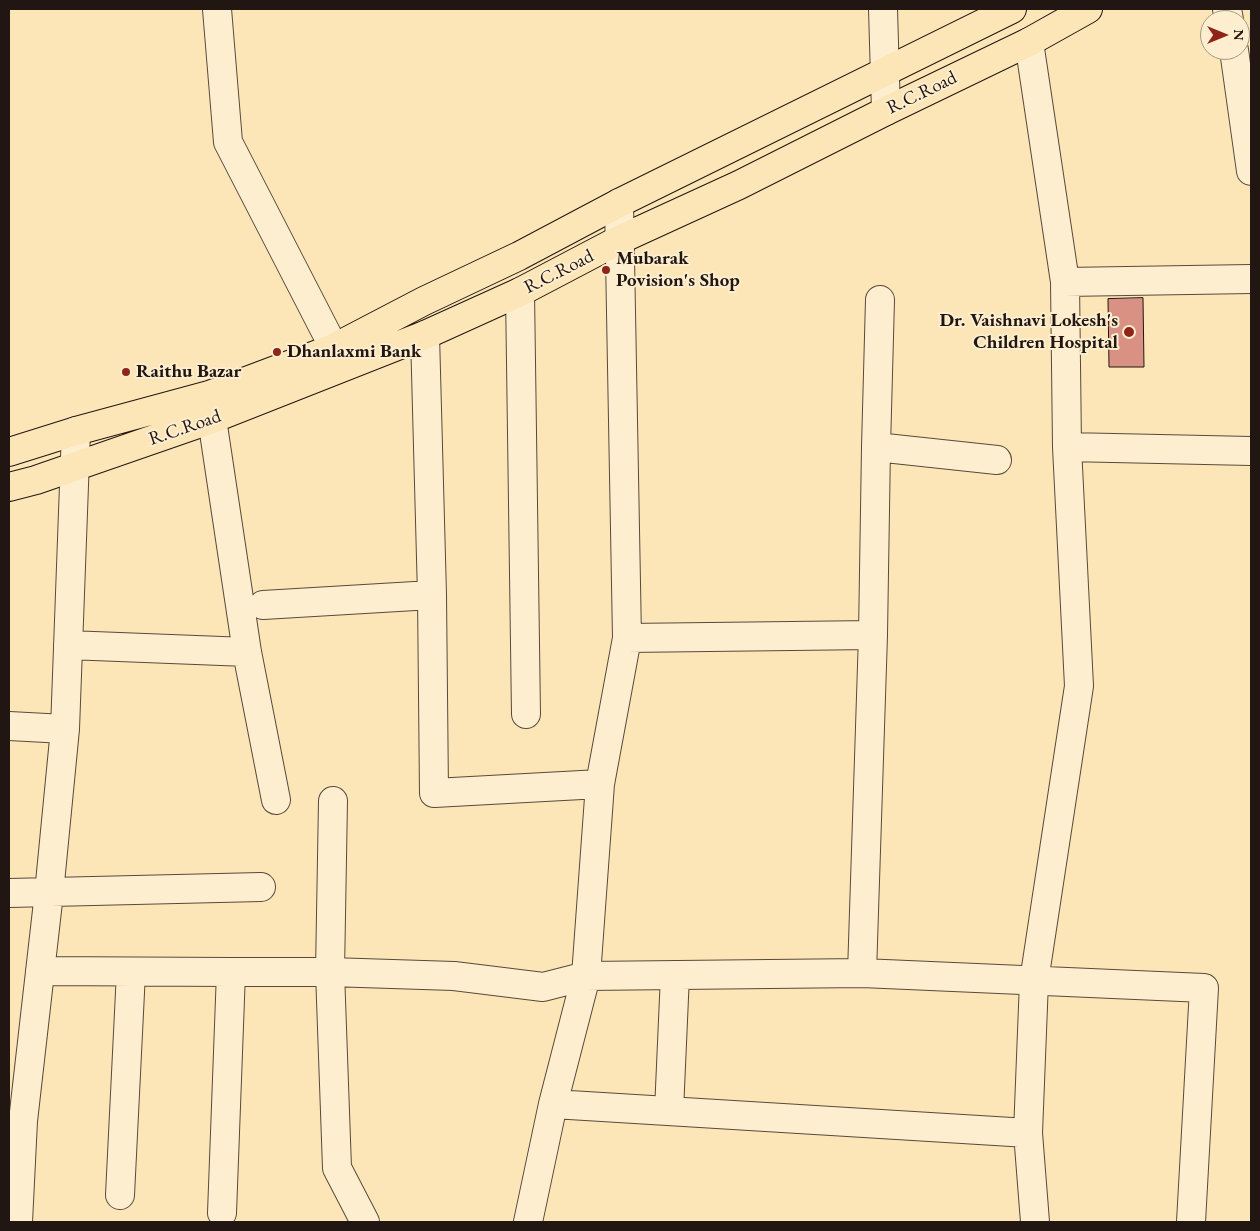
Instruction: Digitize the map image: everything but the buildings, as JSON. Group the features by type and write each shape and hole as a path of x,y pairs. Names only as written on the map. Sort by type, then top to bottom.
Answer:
{"main road":[{"name":"R.C.Road","path":"9,452 76,431 209,395 334,348 424,301 519,256 618,203 1012,9"},
{"name":"R.C.Road","path":"9,487 36,480 212,419 425,335 520,292 619,240 739,185 1029,42 1088,9"}],"street":[{"path":"217,9 228,142 334,348"},
{"path":"883,9 886,111"},
{"path":"1029,42 1065,282 1067,447 1079,686 1034,981 1028,1133 1035,1222"},
{"path":"1236,60 1247,115 1251,171"},
{"path":"528,1222 553,1104 586,976 600,784 627,638 618,203"},
{"path":"1065,282 1251,278"},
{"path":"520,292 526,714"},
{"path":"862,973 873,636 880,300"},
{"path":"425,335 432,595 434,793 600,784"},
{"path":"212,419 247,652 276,800"},
{"path":"18,1222 16,1121 40,971 65,729 76,431"},
{"path":"876,447 997,460"},
{"path":"1067,447 1251,451"},
{"path":"263,605 432,595"},
{"path":"627,638 873,636"},
{"path":"68,645 247,652"},
{"path":"9,726 65,729"},
{"path":"333,801 330,972 337,1168 364,1222"},
{"path":"9,893 261,887"},
{"path":"40,971 330,972 454,976 544,986 586,976 862,973 1204,988 1191,1222"},
{"path":"120,1195 131,972"},
{"path":"222,1213 230,972"},
{"path":"669,1112 675,975"},
{"path":"553,1104 1028,1133"}],"place":[{"name":"Mubarak Povision's Shop","path":"606,270"},
{"name":"Dr. Vaishnavi Lokesh's Children Hospital","path":"1129,332"},
{"name":"Dhanlaxmi Bank","path":"277,352"},
{"name":"Raithu Bazar","path":"126,372"}]}
